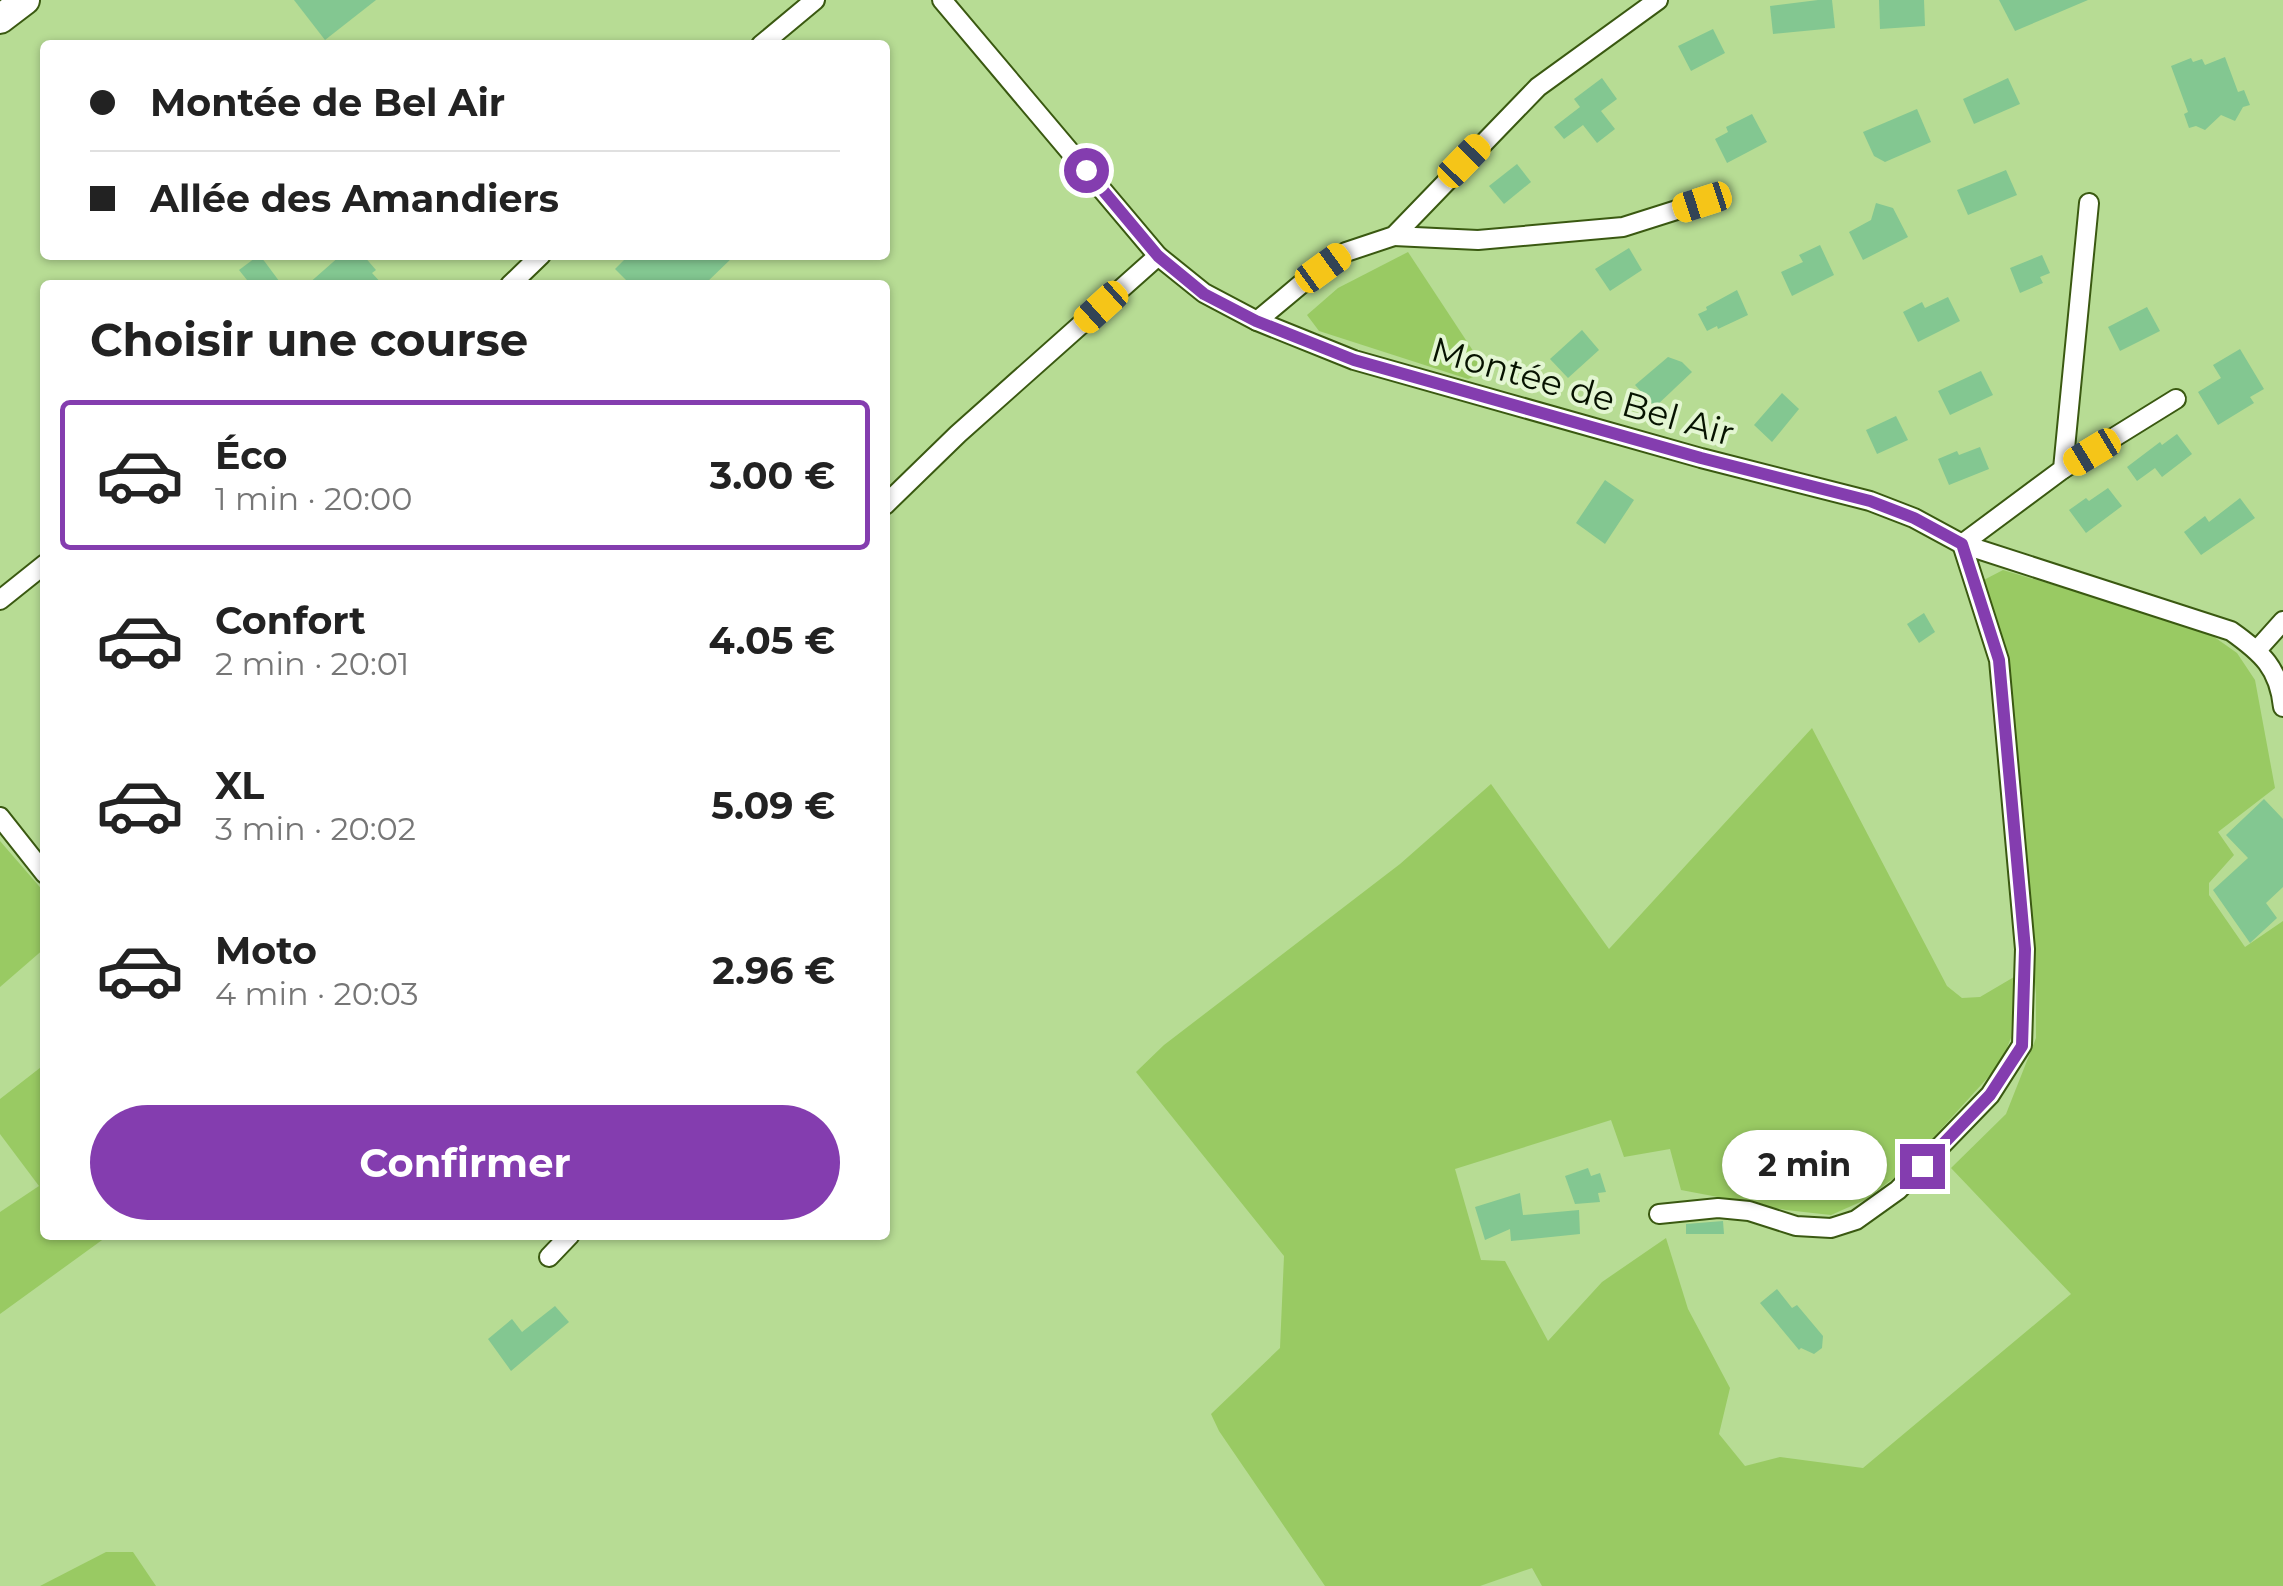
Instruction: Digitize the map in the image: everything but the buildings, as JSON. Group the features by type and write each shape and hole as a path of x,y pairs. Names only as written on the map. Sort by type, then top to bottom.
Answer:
{"main road":[{"path":"0,19 25,0"}],"street":[{"path":"767,40 815,0"},
{"name":"Montée de Bel Air","path":"942,0 1158,256 1204,294 1256,321 1354,360 1701,458 1870,501 1914,518 1962,544 2231,631 2258,650"},
{"path":"1394,236 1538,86 1658,0"},
{"path":"1256,321 1346,252 1394,236 1478,240 1623,227 1702,202"},
{"path":"2064,469 2089,203"},
{"path":"890,500 958,434 1158,256"},
{"path":"515,280 536,260"},
{"path":"1659,1214 1718,1208 1749,1211 1796,1226 1831,1228 1856,1220 1898,1190 1990,1095 2022,1046 2025,949 1999,660 1962,544 2064,469 2176,399"},
{"path":"0,600 40,568"},
{"path":"2283,621 2258,650 2274,669 2283,707"},
{"path":"0,817 40,868"},
{"path":"549,1258 565,1240"}],"green space":[{"path":"1408,252 1487,372 1468,379 1319,331 1307,315 1338,288"},
{"path":"2003,570 2203,629 2237,653 2255,680 2275,788 2218,832 2234,855 2209,883 2209,895 2245,947 2283,921 2283,1586 1542,1586 1532,1568 1480,1586 1325,1586 1211,1414 1280,1348 1284,1256 1136,1072 1164,1045 1400,864 1491,784 1609,949 1812,728 1947,986 1962,998 1980,997 2014,977 2011,1038 2001,1063 1903,1171 1865,1200 1831,1215 1681,1190 1670,1149 1624,1157 1611,1120 1455,1169 1481,1260 1505,1261 1548,1341 1602,1282 1666,1238 1688,1309 1730,1388 1719,1434 1745,1466 1780,1457 1863,1468 2071,1294 1951,1168 2006,1114 2036,1038 2036,994 2006,653 1978,583"},
{"path":"0,841 40,887 40,952 0,987"},
{"path":"40,1068 40,1240 102,1240 0,1314 0,1212 39,1186 0,1134 0,1099"},
{"path":"106,1552 133,1552 156,1586 40,1586"}],"route":[{"path":"1086,170 1158,256 1204,294 1256,321 1354,360 1701,458 1870,501 1914,518 1962,544 1999,660 2025,949 2022,1046 1990,1095 1922,1166"}]}
